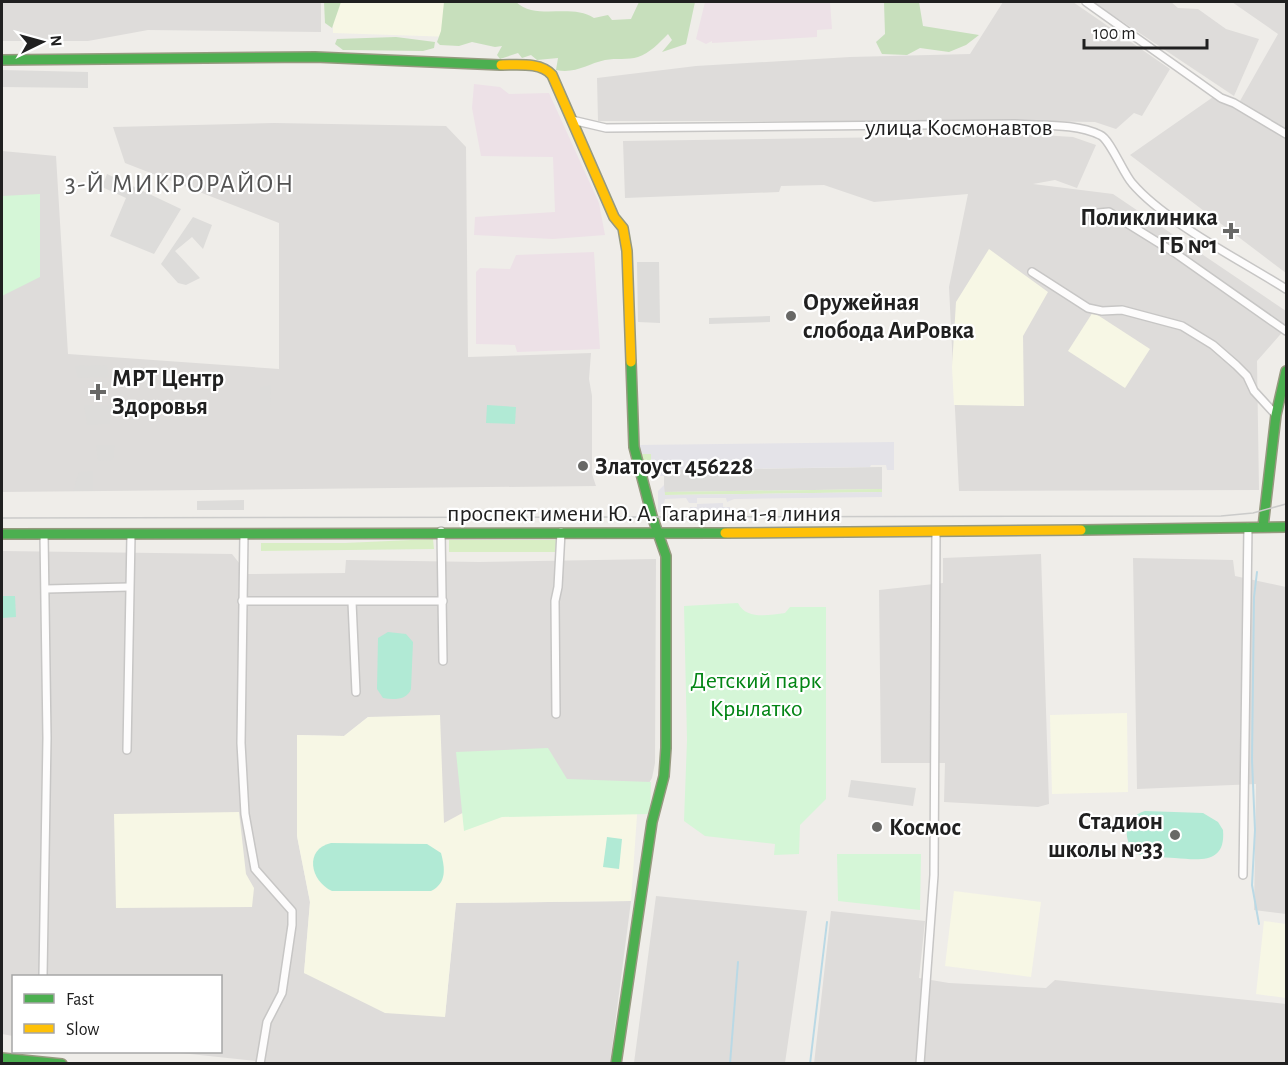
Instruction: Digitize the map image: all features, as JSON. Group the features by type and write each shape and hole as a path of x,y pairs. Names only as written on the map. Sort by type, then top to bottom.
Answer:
{"street":[{"path":"1086,2 1221,98 1234,103 1287,134"},
{"path":"2,60 315,57 535,66 547,69 552,75 614,217 624,228 634,447 666,556 664,776 652,822 616,1064"},
{"name":"улица Космонавтов","path":"572,120 606,128 1014,124 1071,128 1102,135 1109,142 1115,159 1132,183 1167,214 1287,289"},
{"path":"1093,218 1098,213 1109,212 1174,253 1287,331"},
{"path":"1032,272 1088,308 1102,311 1122,310 1182,326 1213,345 1236,365 1247,376 1259,398 1276,415"},
{"path":"1263,527 1276,415 1287,371"},
{"path":"1244,875 1248,527"},
{"name":"проспект имени Ю. А. Гагарина 1-я линия","path":"2,534 130,535 441,531 936,532 1287,527"},
{"path":"441,531 443,661"},
{"path":"556,714 555,601 561,532"},
{"path":"920,1064 934,875 936,532"},
{"path":"43,975 46,892 44,534"},
{"path":"244,534 241,743 251,858 262,880 292,911 282,993 267,1022 260,1064"},
{"path":"127,750 130,535"},
{"path":"46,589 129,587"},
{"path":"242,601 443,601"},
{"path":"352,602 356,692"},
{"path":"2,1058 34,1056 63,1064"}],"shaded area":[{"path":"2,2 321,2 321,32 148,30 88,41 2,41"},
{"path":"333,2 457,2 453,37 333,33"},
{"path":"705,2 830,2 832,29 817,30 817,37 712,43 712,41 706,44 696,39"},
{"path":"1003,2 1073,2 1170,69 1142,116 1134,113 1116,129 1095,122 598,121 597,78 696,66 850,57 970,54"},
{"path":"1093,2 1171,2 1178,8 1198,9 1226,29 1259,39 1234,96"},
{"path":"1232,2 1286,2 1286,273 1130,155 1216,95 1236,108 1278,34"},
{"path":"2,70 88,72 88,88 2,87"},
{"path":"474,84 500,87 509,94 549,93 599,203 605,235 553,239 474,235 475,217 555,212 553,157 481,156 472,108"},
{"path":"274,123 446,126 466,147 468,357 591,353 589,379 592,396 592,474 596,486 2,492 2,151 56,156 68,354 279,369 279,223 125,163 113,127"},
{"path":"1041,135 1073,137 1096,145 1077,188 1055,180 1033,184 1113,194 1286,311 1286,328 1257,361 1259,490 959,491 949,287 968,194 874,202 824,185 781,186 779,192 625,198 623,141"},
{"path":"107,174 181,209 154,254 110,236 126,198 102,187"},
{"path":"193,217 212,225 203,249 192,237 175,251 200,278 186,285 178,283 161,264"},
{"path":"989,249 1048,292 1023,336 1024,406 954,405 952,367 956,302"},
{"path":"594,252 600,349 517,352 515,345 476,344 476,272 480,268 510,269 516,255"},
{"path":"637,262 659,262 660,323 638,322"},
{"path":"1093,312 1150,349 1125,388 1068,351"},
{"path":"770,316 770,322 709,324 709,318"},
{"path":"107,365 109,377 78,378 75,366"},
{"path":"271,385 270,410 260,410 260,387"},
{"path":"84,405 110,405 110,424 87,425"},
{"path":"894,442 894,470 887,470 886,465 871,465 870,467 664,470 664,476 651,476 651,454 638,454 636,445"},
{"path":"96,445 115,445 113,460 98,461"},
{"path":"882,467 882,489 664,492 664,470"},
{"path":"93,471 93,491 73,491 79,472"},
{"path":"664,485 665,495 882,492 882,497 734,499 727,502 726,498 697,498 697,503 689,503 686,498 665,499 662,512 658,512 658,491"},
{"path":"244,500 244,510 197,510 197,501"},
{"path":"723,503 723,507 730,507 730,510 690,511 690,507 697,507 697,504"},
{"path":"2,551 232,554 248,574 345,573 346,560 479,562 656,559 655,763 652,778 638,801 443,823 368,717 344,736 298,735 297,836 310,902 304,973 445,1016 456,903 631,901 610,1063 283,1064 180,1053 222,1053 222,975 12,975 12,1036 2,1034"},
{"path":"1041,554 1049,804 1038,807 944,802 945,763 881,763 879,590 943,583 943,558"},
{"path":"1133,558 1233,560 1235,576 1286,587 1286,914 1254,910 1256,784 1137,789"},
{"path":"1127,713 1128,792 1052,794 1050,715"},
{"path":"440,715 444,823 490,798 638,801 631,901 456,903 445,1017 385,1013 304,973 310,902 297,836 297,735 344,736 368,717"},
{"path":"851,780 916,788 913,806 848,797"},
{"path":"239,812 246,874 254,888 252,907 116,908 114,814"},
{"path":"954,891 1041,902 1031,977 945,966"},
{"path":"656,896 807,911 785,1063 634,1063"},
{"path":"831,911 925,921 919,978 949,983 1046,988 1055,980 1286,1004 1286,1063 814,1064"},
{"path":"1264,921 1286,924 1286,998 1256,994"}],"green space":[{"path":"324,2 341,2 332,28 325,23"},
{"path":"444,2 516,2 524,8 533,10 575,12 594,18 608,15 612,20 631,19 639,2 695,2 686,44 662,52 672,40 668,34 658,44 638,57 605,60 576,70 563,71 556,70 558,58 537,60 531,55 522,58 518,53 500,59 497,55 502,46 495,47 472,42 459,46 440,45 437,42 441,31"},
{"path":"884,2 919,2 923,26 979,35 966,45 949,52 920,48 907,55 882,54 876,42 885,34"},
{"path":"396,37 435,42 434,48 423,51 343,50 335,44 337,39"},
{"path":"40,194 40,277 2,296 2,196"},
{"path":"487,405 516,407 515,424 486,423"},
{"path":"638,454 651,454 651,476 644,470"},
{"path":"882,489 882,492 665,495 664,492"},
{"path":"433,539 434,549 261,551 261,543 345,543"},
{"path":"449,540 558,540 558,552 449,552"},
{"path":"2,596 15,596 16,617 2,618"},
{"name":"Детский парк Крылатко","path":"738,603 746,612 758,615 785,613 790,607 826,607 826,799 800,825 799,854 774,855 775,844 705,836 684,821 687,740 684,606"},
{"path":"388,632 406,634 413,642 411,689 409,693 400,698 383,698 377,689 378,638"},
{"path":"548,748 567,779 651,782 650,814 502,817 464,831 456,752"},
{"name":"Стадион школы №33","path":"1145,811 1203,813 1218,822 1223,830 1220,849 1210,858 1202,859 1137,854 1129,842 1127,830 1133,818"},
{"path":"607,837 622,839 619,869 603,867"},
{"path":"331,843 427,844 441,853 444,875 440,884 431,891 332,891 319,880 313,866 317,852 322,846"},
{"path":"837,854 921,854 920,910 838,901"}],"waterway":[{"path":"1257,572 1254,597 1252,760 1255,830 1252,885 1259,924"},
{"path":"810,1064 827,922"},
{"path":"730,1064 738,962"}],"tram line":[{"path":"2,518 1221,516 1253,513 1286,504"}],"traffic: fast":[{"path":"2,60 315,57 501,65"},
{"path":"616,1064 652,822 664,776 666,748 666,556 652,516 634,447 631,362"},
{"path":"1263,527 1276,415 1286,371"},
{"path":"1081,530 1286,527"},
{"path":"2,534 725,533"},
{"path":"2,1058 62,1064"}],"traffic: slow":[{"path":"501,65 536,66 552,75 614,217 623,228 627,251 631,362"},
{"path":"725,533 1081,530"}],"place":[{"name":"Поликлиника ГБ №1","path":"1231,231"},
{"name":"Оружейная слобода АиРовка","path":"791,316"},
{"name":"МРТ Центр Здоровья","path":"98,392"},
{"name":"Златоуст 456228","path":"583,466"},
{"name":"Космос","path":"877,827"},
{"name":"Стадион школы №33","path":"1175,835"}],"district":[{"name":"3-Й МИКРОРАЙОН","path":"180,183"}]}
